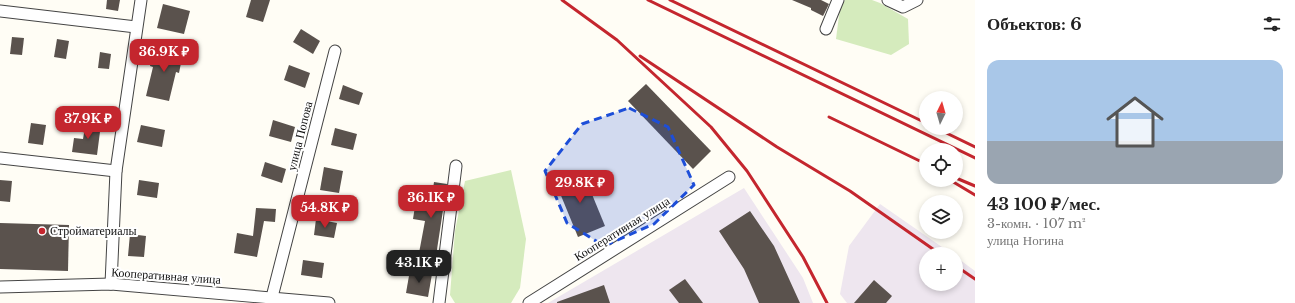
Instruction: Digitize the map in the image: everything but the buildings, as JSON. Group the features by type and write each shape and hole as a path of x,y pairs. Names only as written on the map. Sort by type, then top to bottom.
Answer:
{"street":[{"path":"111,284 116,171 141,0"},
{"path":"826,29 838,0"},
{"path":"888,0 903,6 917,0"},
{"path":"0,11 136,27"},
{"name":"улица Попова","path":"267,299 335,52"},
{"path":"0,158 116,171"},
{"path":"439,303 456,166"},
{"name":"Кооперативная улица","path":"529,303 729,177"},
{"name":"Кооперативная улица","path":"0,287 111,284 267,299 329,303"}],"highlighted area":[{"path":"629,108 668,127 694,185 654,224 604,246 567,223 545,171 582,124"}],"shaded area":[{"path":"744,188 803,278 813,303 548,303"},
{"path":"880,204 919,231 919,239 930,239 942,247 919,247 919,291 963,291 963,262 975,271 975,303 847,303 840,294 849,246"}],"green space":[{"path":"845,0 872,0 908,19 909,44 891,55 836,39 840,8"},
{"path":"511,170 526,239 520,288 511,303 455,303 450,295 455,231 465,181"}],"railway":[{"path":"562,0 617,40 711,127 747,171 803,257 827,303"},
{"path":"648,0 975,158"},
{"path":"670,0 919,120"},
{"path":"640,56 777,147 850,191 930,247"},
{"path":"829,117 919,161"},
{"path":"950,135 975,147"},
{"path":"963,181 975,186"},
{"path":"962,187 975,195"},
{"path":"963,271 975,279"}],"place":[{"name":"Стройматериалы","path":"42,231"}]}
